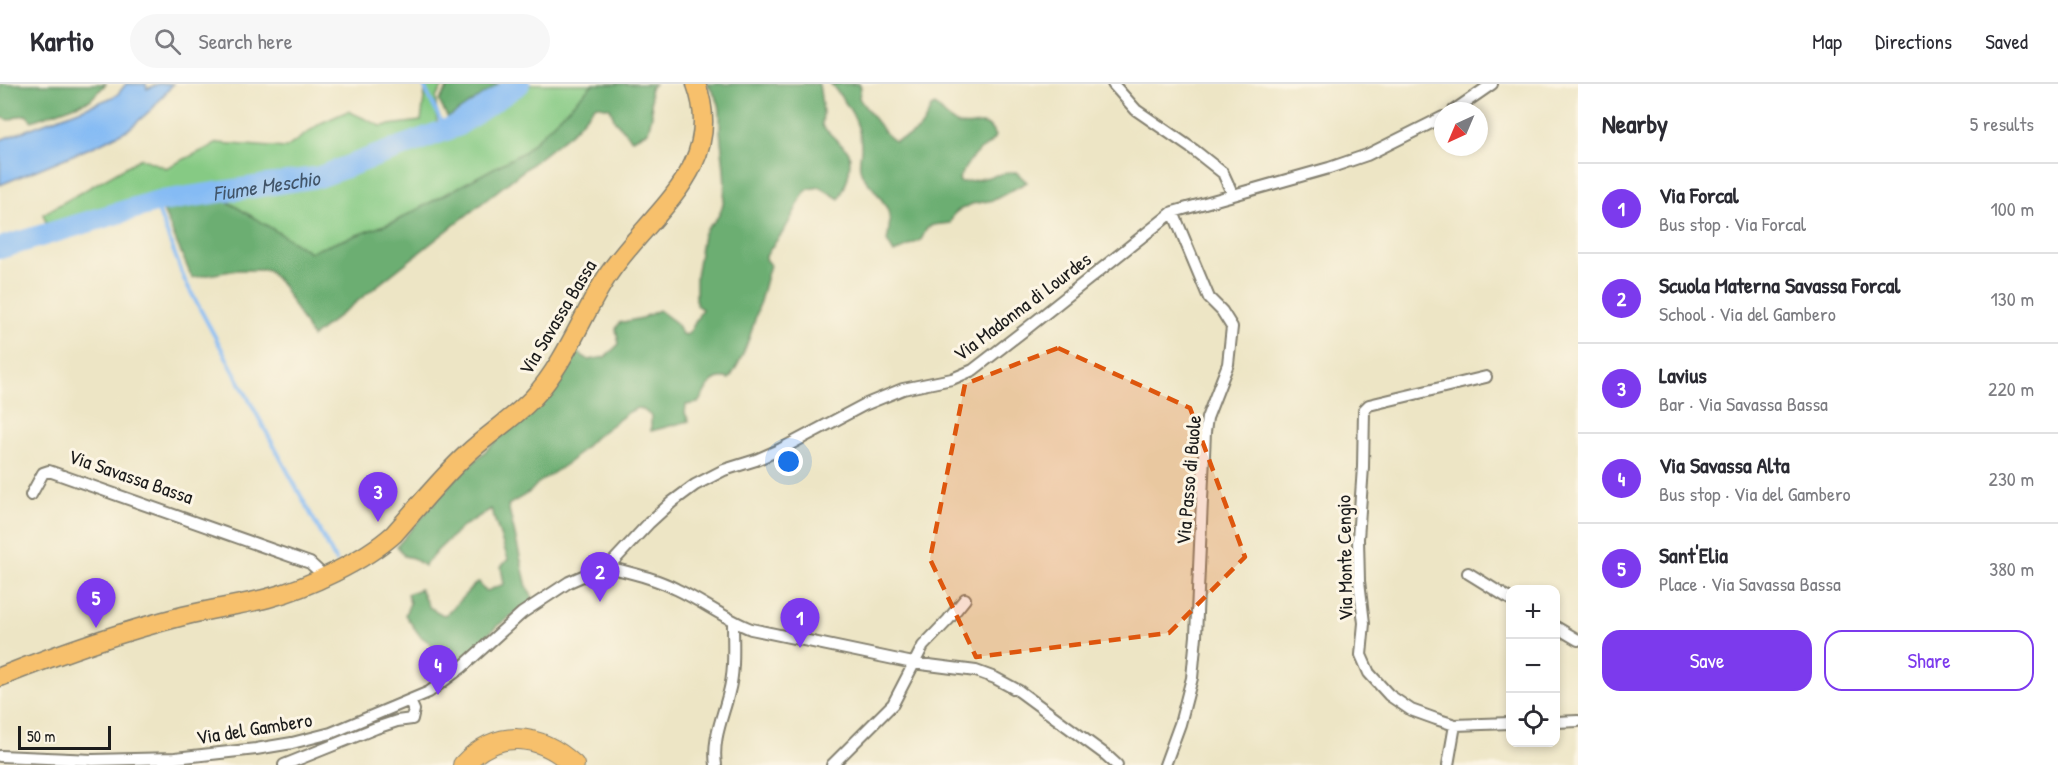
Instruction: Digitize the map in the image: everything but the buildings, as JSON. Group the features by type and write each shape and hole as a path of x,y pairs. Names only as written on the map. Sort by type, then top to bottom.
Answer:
{"highway":[{"path":"463,765 477,751 491,743 528,740 546,745 574,765"}],"main road":[{"name":"Via Savassa Bassa","path":"0,677 66,650 182,616 270,598 325,577 368,554 394,534 468,453 518,414 542,387 613,267 673,197 691,170 700,146 704,121 696,84"}],"street":[{"path":"1113,84 1136,110 1223,173 1233,195"},
{"path":"1466,102 1492,84"},
{"name":"Via Madonna di Lourdes","path":"608,567 649,523 695,485 723,470 782,449 864,405 903,389 952,379 973,370 1173,212 1329,168 1366,155 1434,121"},
{"name":"Via Passo di Buole","path":"1165,765 1180,724 1192,678 1205,432 1228,364 1232,327 1222,311 1209,298 1173,212"},
{"name":"Via Monte Cengio","path":"1486,377 1369,405 1364,410 1358,539 1359,581 1364,623 1361,655 1369,673 1389,695 1411,710 1455,725 1506,723"},
{"name":"Via Savassa Bassa","path":"31,495 43,473 49,471 310,563 325,577"},
{"path":"608,567 674,587 734,622 751,629 913,663 976,671 995,678 1019,691 1117,765"},
{"name":"Via del Gambero","path":"0,756 93,760 175,758 255,749 331,733 429,692 461,668 522,613 569,582 608,567"},
{"path":"1468,573 1506,597"},
{"path":"832,765 893,704 923,646 965,599"},
{"path":"716,765 719,724 730,691 734,659 734,622"},
{"path":"1560,629 1578,640"},
{"path":"284,765 376,728 412,719 414,710 410,701"},
{"path":"1560,722 1578,721"},
{"path":"1448,765 1455,725"}],"highlighted area":[{"path":"1058,348 1190,408 1245,557 1169,633 976,657 930,559 965,384"}],"green space":[{"path":"0,84 106,84 90,100 32,121 26,115 9,120 0,117"},
{"path":"426,84 444,84 436,98 437,126 318,171 156,196 47,225 43,214 141,158 166,168 218,143 286,148 321,123 348,111 381,126 421,121"},
{"path":"450,84 500,84 448,118 439,101"},
{"path":"532,84 593,84 524,152 396,221 310,252 225,200 324,184 468,129"},
{"path":"593,84 655,84 650,88 652,115 648,132 632,139 615,121 610,108 596,105 571,133 312,337 282,285 268,270 237,270 192,278 162,208 225,200 310,252 396,221 524,152"},
{"path":"707,84 819,84 823,112 822,126 849,152 849,171 842,193 839,199 820,187 809,189 804,193 786,227 765,259 770,265 754,324 737,367 729,379 713,381 698,403 686,405 685,413 689,421 651,431 651,416 637,408 594,438 571,461 537,484 530,492 508,505 527,587 534,600 497,626 452,669 443,666 430,643 420,636 405,615 410,603 407,594 420,589 429,607 443,615 447,614 476,583 479,582 487,591 504,584 501,567 508,559 491,509 462,527 424,566 413,558 404,556 397,546 452,482 550,391 575,351 589,360 605,357 619,344 616,329 619,323 642,318 659,310 675,322 682,334 686,335 691,330 702,309 696,305 696,276 703,235 720,213 724,193 720,107"},
{"path":"831,84 859,84 861,87 860,100 894,141 918,130 931,107 935,105 957,124 987,125 995,136 994,139 971,159 959,178 960,182 1016,172 1027,182 994,200 972,204 959,210 954,214 950,223 927,228 921,240 894,253 887,241 890,224 886,206 860,169 861,145 858,127 851,112"}],"water":[{"path":"126,84 146,84 147,89 158,84 173,84 153,108 129,129 97,145 0,185 0,140 117,95"}],"waterway":[{"path":"423,84 445,130"},
{"name":"Fiume Meschio","path":"0,248 155,202 319,177 457,126 519,84"},
{"path":"155,202 185,281 336,561"}],"place":[{"name":"Lavius","path":"378,522"},
{"name":"Scuola Materna Savassa Forcal","path":"600,602"},
{"name":"Sant'Elia","path":"96,628"},
{"name":"Via Forcal","path":"800,648"},
{"name":"Via Savassa Alta","path":"438,695"}]}
